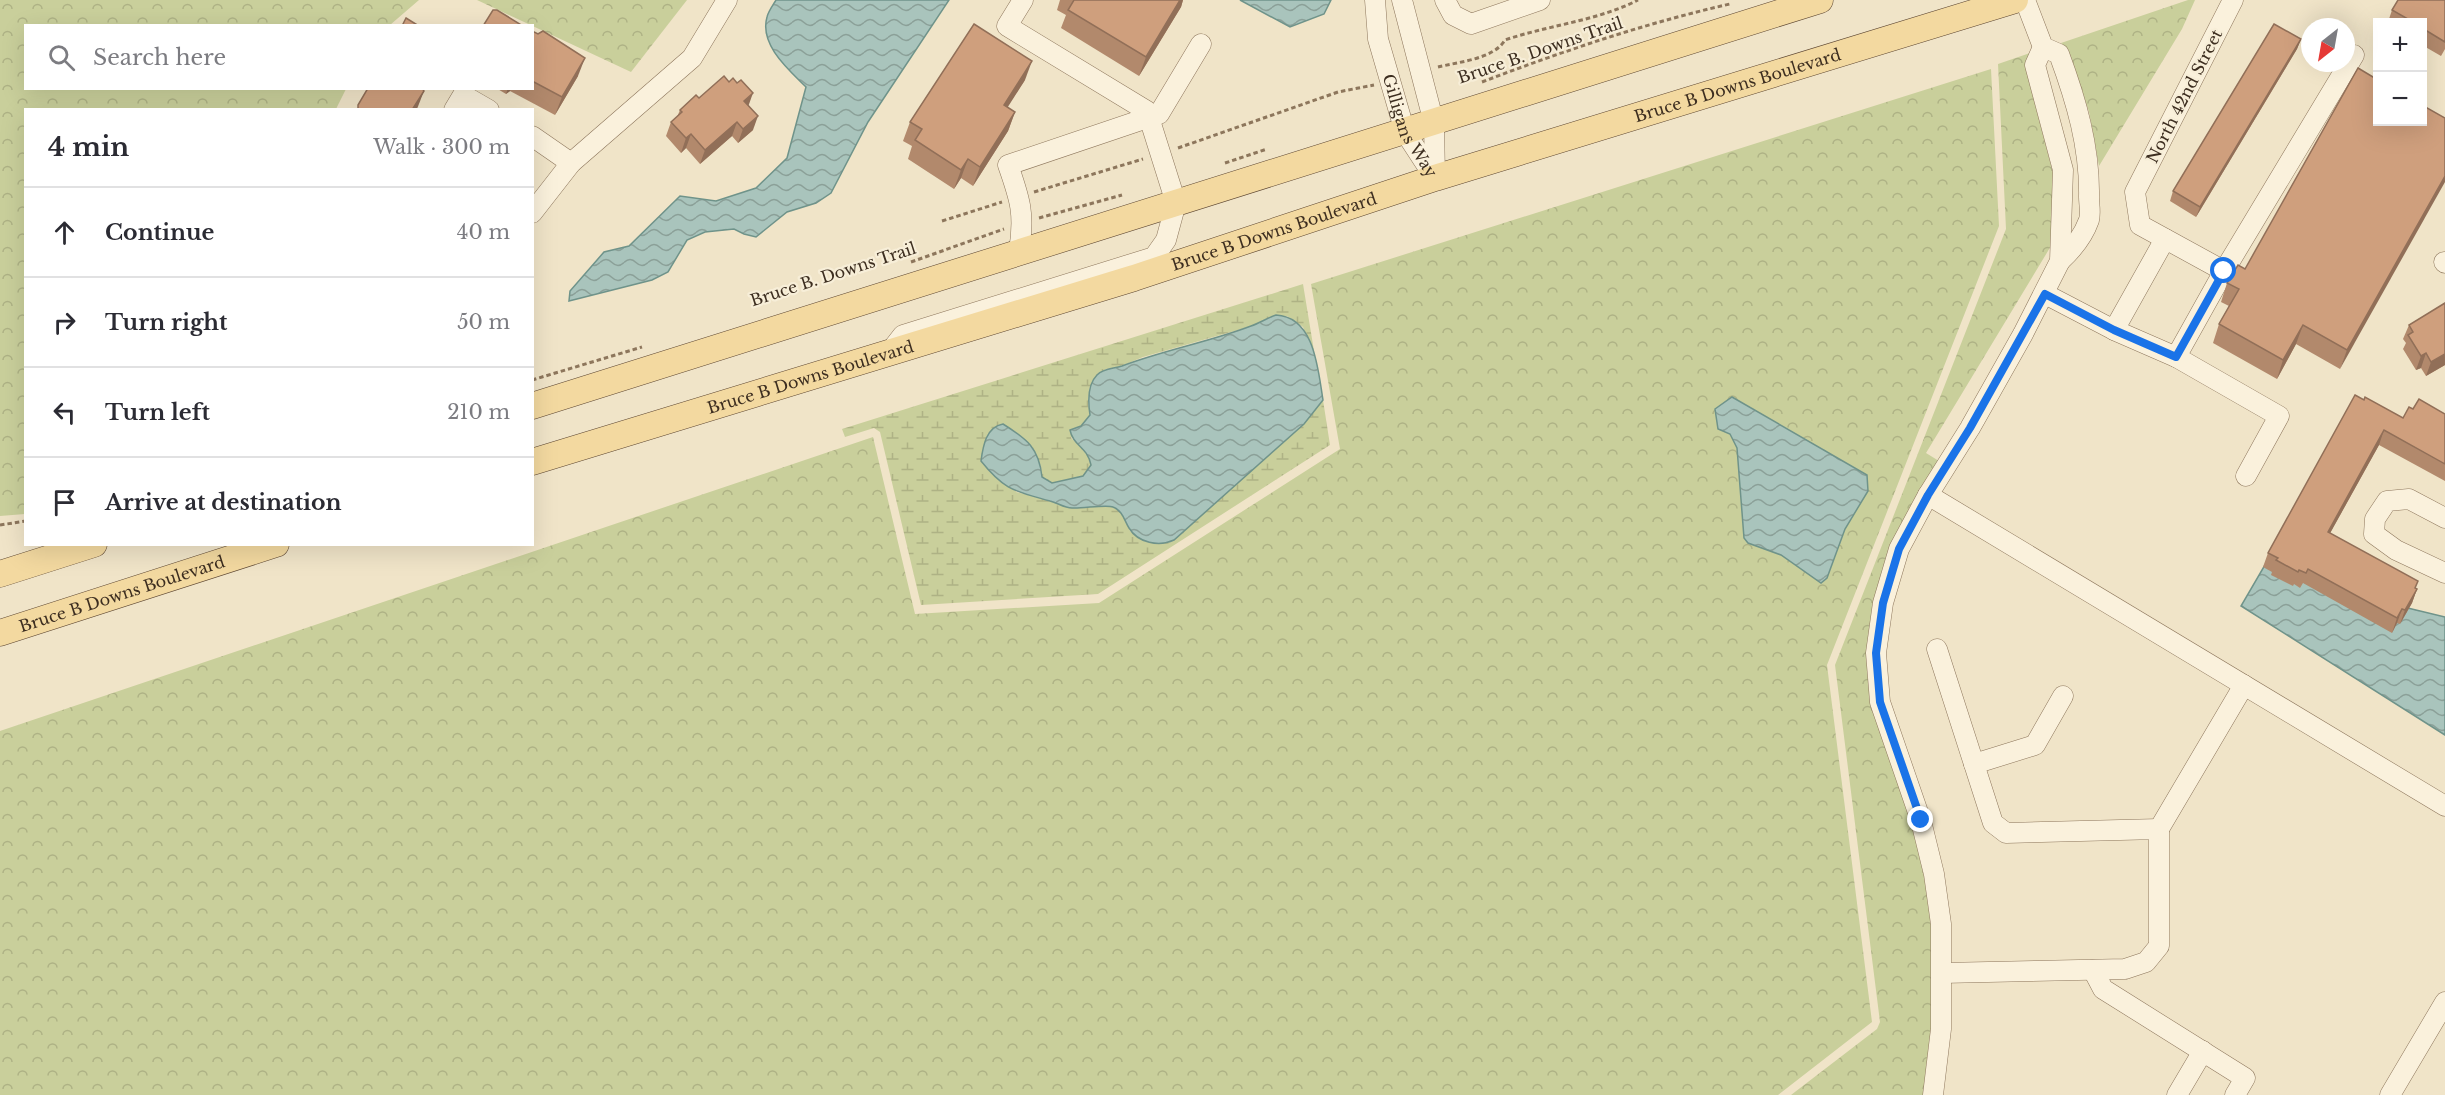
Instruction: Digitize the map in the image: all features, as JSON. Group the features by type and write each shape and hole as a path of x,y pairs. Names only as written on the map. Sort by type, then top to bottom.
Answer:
{"main road":[{"name":"Bruce B Downs Boulevard","path":"534,461 1145,274 1435,178 2015,0"},
{"path":"534,405 1019,251 1434,123 1809,2"},
{"path":"0,574 88,546"},
{"name":"Bruce B Downs Boulevard","path":"0,633 270,546"}],"street":[{"path":"534,210 571,163 692,58 727,0"},
{"path":"889,353 903,334 1154,257 1166,240 1176,203 1147,111 1007,26 1023,0"},
{"name":"Gilligans Way","path":"1375,0 1378,39 1405,132 1435,178"},
{"path":"1445,0 1452,15 1471,24 1540,0"},
{"path":"2025,0 2043,47 2035,65 2063,170 2060,261"},
{"name":"North 42nd Street","path":"2165,238 2140,225 2135,192 2233,0"},
{"name":"Gilligans Way","path":"1404,1 1434,123 1435,178"},
{"path":"1019,251 1023,223 1020,196 1008,165 1159,114 1201,44"},
{"path":"1933,1095 1941,1029 1941,924 1934,874 1921,820 1880,702 1876,653 1883,603 1899,549 2045,294 2060,261 2076,246 2089,219 2090,173 2080,115 2059,54 2043,47"},
{"path":"2176,357 2224,271 2343,72"},
{"path":"455,108 463,95 486,108"},
{"path":"534,137 571,163"},
{"path":"2114,330 2165,238 2224,271"},
{"path":"2045,294 2114,330 2176,357 2279,416 2246,476"},
{"path":"1928,495 2445,806"},
{"path":"2445,518 2409,499 2387,501 2375,519 2374,534 2396,550 2445,573"},
{"path":"1936,649 1993,823 2006,833 2159,829"},
{"path":"1942,972 2125,969 2146,962 2159,946 2159,829 2244,686"},
{"path":"1974,764 2035,745 2063,696"},
{"path":"2093,970 2103,989 2245,1078 2235,1095"},
{"path":"2390,1095 2445,1002"},
{"path":"2177,1095 2204,1052"}],"path":[{"path":"1420,72 1475,58 1501,47 1505,40 1577,21 1638,0"},
{"name":"Bruce B. Downs Trail","path":"1482,82 1547,57 1688,13 1732,3"},
{"path":"942,221 1162,153 1338,92 1391,82"},
{"name":"Bruce B. Downs Trail","path":"905,264 1062,210 1086,206 1130,193"},
{"path":"534,379 651,344"},
{"path":"0,525 24,521"}],"green space":[{"path":"0,0 419,0 391,24 24,24 24,90 346,90 336,108 24,108 24,514 0,516"},
{"path":"477,0 687,0 631,72 534,27 534,24 528,24"},
{"path":"2188,0 2195,0 2182,29 2099,166 2089,112 2068,49 2061,43"},
{"path":"2030,53 2026,69 2053,173 2051,246 1926,453 1939,461 1866,653 1871,706 1912,825 1925,877 1931,926 1931,1030 1925,1088 1923,1095 1791,1095 1877,1029 1880,1022 1835,665 2006,229 1998,64"},
{"path":"1991,69 1999,226 1827,665 1872,1022 1778,1095 0,1095 0,731 873,437 915,614 1099,603 1340,449 1311,284"},
{"path":"1303,284 1315,357 1303,327 1287,316 1266,319 1252,326 1143,357 1119,367 1106,369 1096,376 1090,386 1088,403 1090,415 1071,438 1088,453 1091,465 1083,476 1052,483 1042,477 1038,459 1030,445 1003,424 1016,492 1054,501 1069,508 1112,506 1122,513 1130,531 1146,542 1167,543 1174,540 1304,424 1323,400 1330,445 1098,594 921,605 880,432 874,428 845,437 842,429"}],"water":[{"path":"776,0 949,0 868,122 831,193 816,203 787,212 756,237 734,229 705,232 687,240 668,272 652,280 569,301 570,291 604,252 629,246 680,196 716,201 756,188 787,158 806,87 777,56 767,37 767,17"},
{"path":"1240,0 1331,0 1324,14 1290,27"},
{"path":"1276,315 1289,318 1307,335 1316,360 1323,400 1304,424 1174,540 1156,543 1143,540 1133,533 1121,513 1113,507 1069,508 1019,492 1004,484 981,461 984,443 989,433 1003,424 1025,440 1035,451 1042,477 1052,483 1083,476 1091,465 1070,430 1081,426 1090,415 1090,389 1094,379 1100,373 1235,332"},
{"path":"1732,397 1867,475 1868,491 1845,529 1827,578 1821,583 1781,555 1748,543 1744,538 1737,448 1730,434 1718,429 1715,409"},
{"path":"2269,558 2354,595 2445,617 2445,735 2241,606"}],"building":[{"path":"1074,0 1180,0 1146,57 1068,10"},
{"path":"2398,0 2445,0 2445,42 2427,31 2427,18 2406,18 2392,10"},
{"path":"493,10 497,10 520,24 484,24"},
{"path":"406,18 416,24 403,24"},
{"path":"974,24 1032,61 1004,105 1015,112 980,167 968,159 961,170 915,140 922,129 910,122"},
{"path":"2274,24 2301,39 2200,207 2173,191"},
{"path":"543,31 585,58 562,97 534,82 534,32 538,34"},
{"path":"2358,68 2373,77 2373,126 2427,126 2427,108 2445,118 2445,176 2347,350 2303,325 2283,360 2219,324 2239,289 2227,283 2238,265 2245,269"},
{"path":"724,76 729,82 733,78 737,83 741,80 753,93 744,101 758,116 743,129 737,122 705,150 691,134 686,138 671,122 696,95 699,98"},
{"path":"367,90 424,91 413,108 358,108"},
{"path":"2445,303 2445,354 2431,362 2426,353 2421,356 2408,335 2413,332 2409,325"},
{"path":"2355,395 2364,400 2365,397 2403,418 2409,407 2413,409 2419,399 2445,414 2445,464 2384,430 2328,532 2418,581 2415,588 2417,589 2405,610 2402,609 2397,618 2308,569 2306,573 2299,570 2298,572 2268,553"}],"route":[{"path":"1921,820 1880,702 1876,653 1883,603 1899,549 1928,495 1970,428 2045,294 2114,330 2176,357 2224,271"}]}
